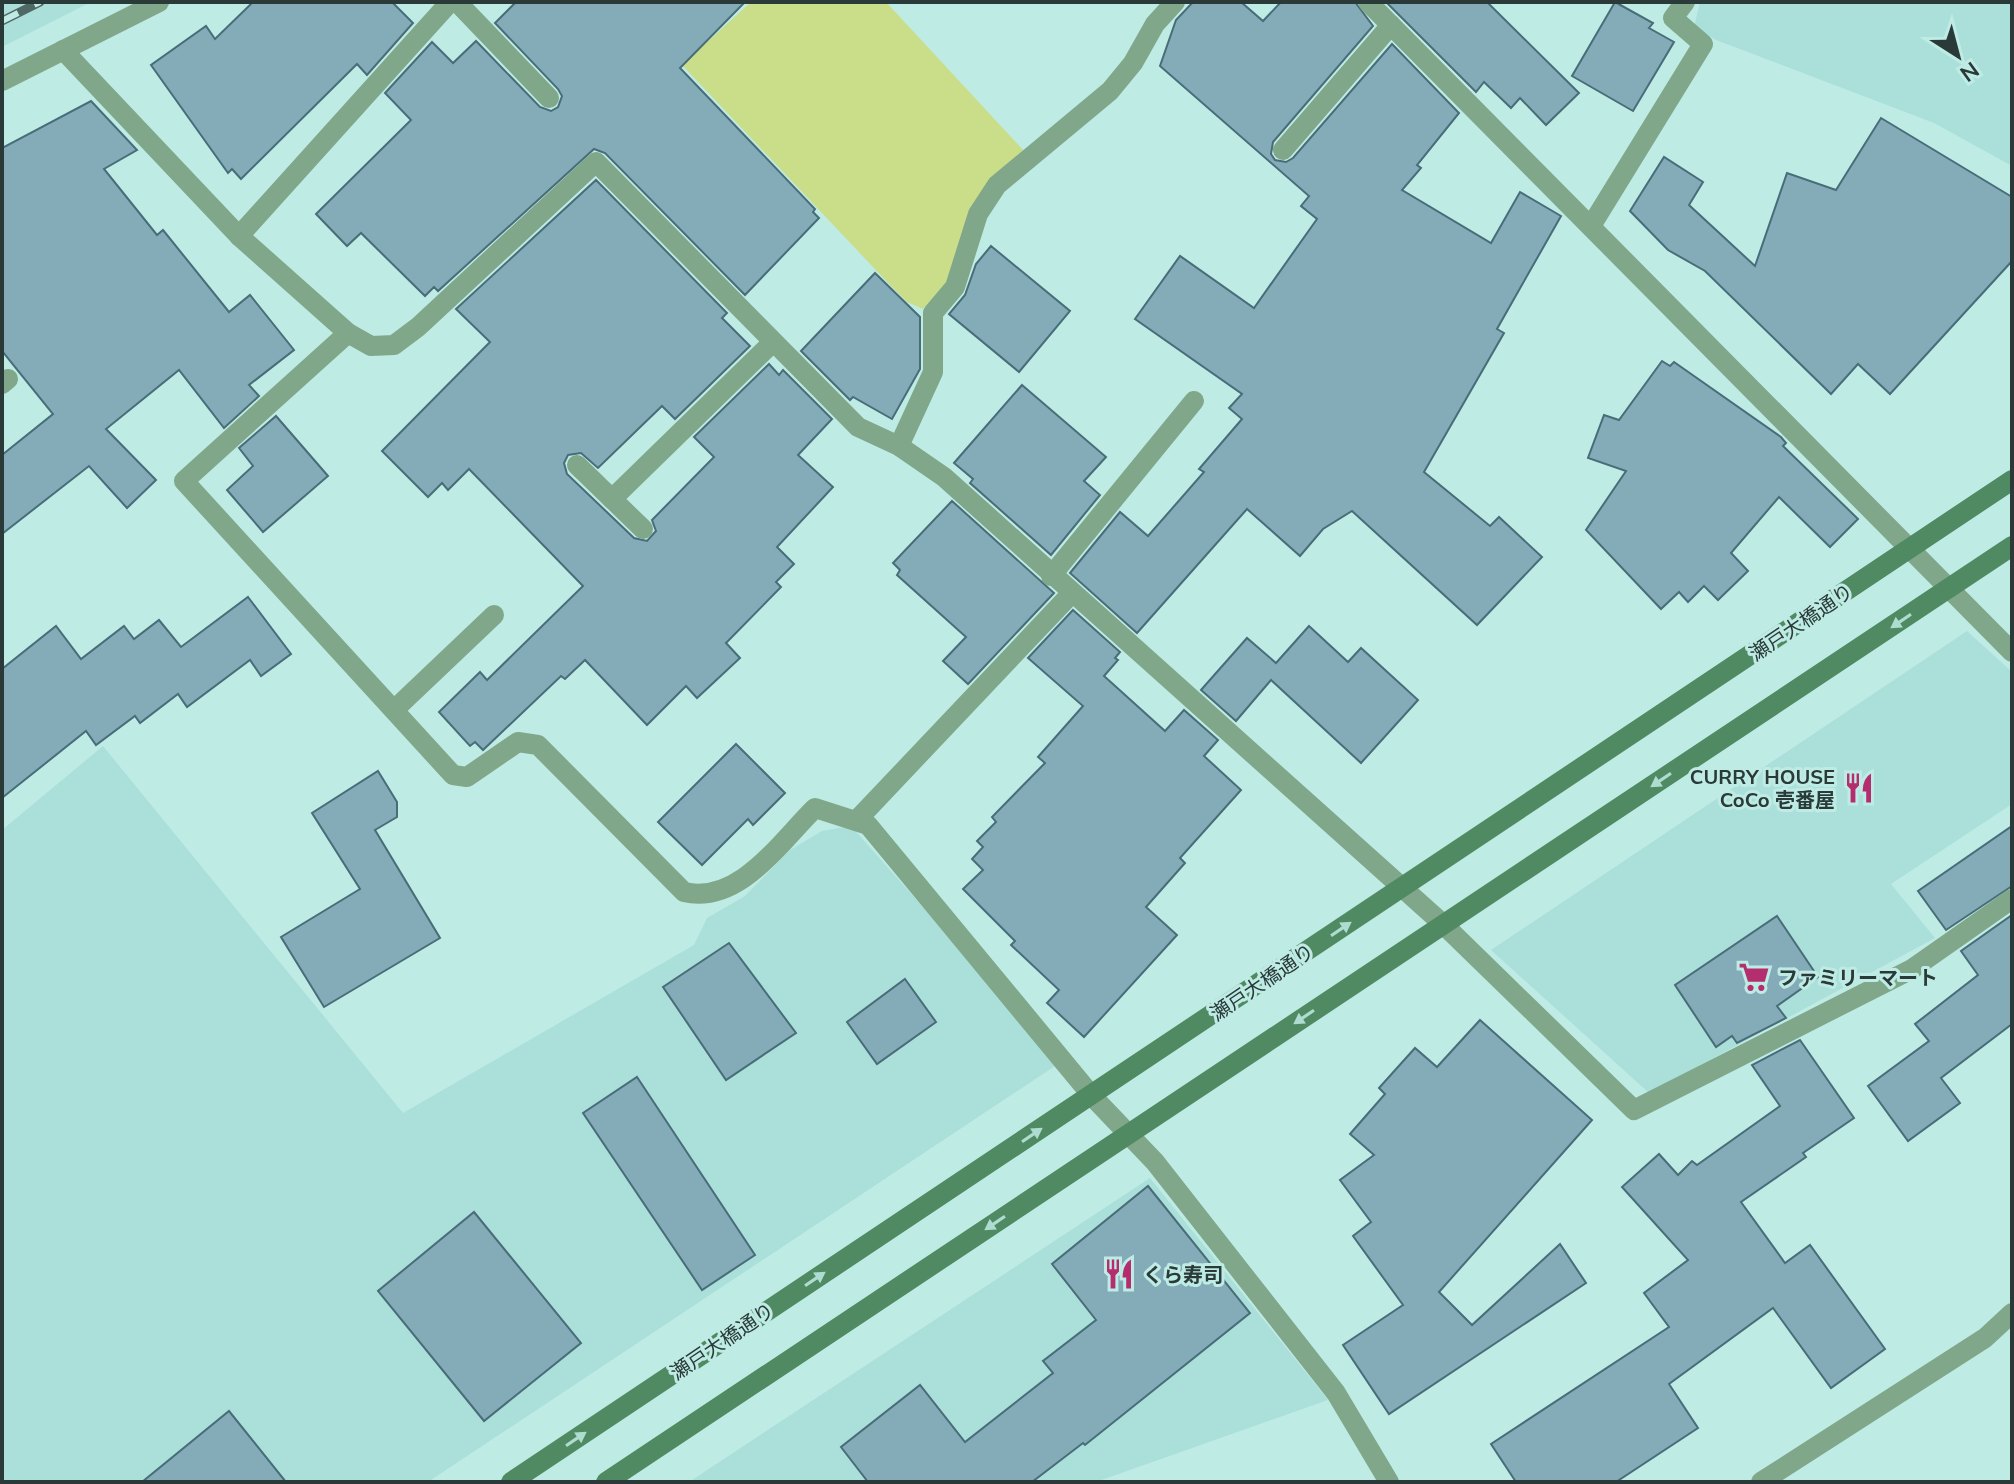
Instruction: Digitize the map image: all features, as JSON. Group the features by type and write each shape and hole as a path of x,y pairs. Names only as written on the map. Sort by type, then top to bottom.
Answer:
{"street":[{"path":"2,81 159,2"},
{"path":"239,236 450,2"},
{"path":"457,2 549,98"},
{"path":"899,446 933,372 933,313 955,287 978,214 997,185 1110,91 1133,63 1155,24 1175,2"},
{"path":"1368,2 2012,652"},
{"path":"1591,226 1703,44 1673,18 1685,2"},
{"path":"1283,150 1391,25"},
{"path":"63,50 239,236 348,333 371,346 394,345 596,162 858,427 899,446 944,477 1444,925 1634,1110 1912,969 2012,899"},
{"path":"348,333 184,481 453,775 467,777 518,742 538,745 684,892 702,896 729,889 751,872 815,808 868,825 1092,1096 1129,1134 1336,1393 1389,1482"},
{"path":"612,499 772,343"},
{"path":"1051,576 1194,401"},
{"path":"577,465 643,529"},
{"name":"瀬戸大橋通り","path":"511,1482 2012,480"},
{"path":"606,1482 2012,546"},
{"path":"856,821 1071,594"},
{"path":"394,710 494,615"},
{"path":"1761,1482 1985,1338 2012,1313"}],"shaded area":[{"path":"2,2 91,2 2,47"},
{"path":"1700,2 2012,2 2012,166 1934,123 1716,40 1694,27"},
{"path":"1967,631 2012,672 2012,804 1891,884 1935,938 1649,1093 1491,950"},
{"path":"103,746 403,1113 694,945 707,918 745,896 790,850 822,831 851,826 962,951 1055,1066 428,1482 2,1482 2,830"},
{"path":"1150,1178 1328,1400 1096,1482 689,1482"}],"green space":[{"path":"751,2 886,2 1025,152 946,283 923,309 907,302 890,285 682,65"}],"building":[{"path":"253,2 392,2 413,23 367,75 357,64 241,179 232,169 228,173 151,65 206,26 215,39"},
{"path":"516,2 745,2 680,68 815,209 813,212 819,218 745,295 605,153 594,149 438,291 434,287 425,296 361,233 347,246 316,214 411,120 385,93 432,42 453,63 476,41 540,107 551,111 558,107 562,96 558,89 495,23"},
{"path":"1193,2 1241,2 1263,21 1281,2 1355,2 1373,26 1273,142 1271,154 1275,160 1286,162 1293,158 1392,44 1459,113 1417,165 1421,168 1402,190 1491,243 1520,192 1561,216 1497,329 1504,333 1424,472 1490,526 1499,517 1542,557 1477,625 1352,511 1323,529 1300,556 1247,509 1137,633 1070,573 1120,512 1148,536 1204,472 1199,469 1242,419 1229,408 1242,394 1135,319 1180,256 1254,308 1317,219 1301,206 1309,196 1160,66 1176,20"},
{"path":"1386,2 1487,2 1579,93 1546,125 1520,98 1511,108 1484,82 1476,92"},
{"path":"1615,2 1653,23 1649,28 1674,42 1633,111 1572,76"},
{"path":"91,101 137,150 104,169 157,235 163,230 229,312 250,295 294,350 249,385 259,396 224,428 179,370 106,429 156,480 127,508 89,466 2,534 2,455 53,414 2,351 2,148"},
{"path":"1881,118 2012,197 2012,261 1890,394 1858,364 1831,394 1705,271 1668,250 1630,211 1664,157 1703,182 1689,205 1755,266 1787,173 1836,190"},
{"path":"596,180 727,313 722,318 750,346 675,419 662,406 598,468 581,453 568,455 564,463 567,474 634,538 647,541 656,531 652,520 714,457 694,437 769,364 779,375 783,370 832,419 798,455 833,487 777,547 794,564 776,582 781,587 726,643 740,658 697,698 686,686 647,725 585,660 565,679 561,676 483,750 475,742 470,746 439,712 480,672 487,680 583,586 469,469 448,490 442,483 428,497 382,451 490,342 456,309"},
{"path":"991,246 1070,311 1019,372 949,314 965,295 976,264"},
{"path":"875,273 920,317 920,369 892,419 853,397 850,400 801,351"},
{"path":"1662,361 1670,366 1674,362 1781,437 1786,443 1783,446 1858,519 1830,547 1779,497 1731,553 1748,571 1718,600 1704,586 1688,602 1679,592 1661,609 1586,530 1626,471 1588,458 1604,415 1619,420"},
{"path":"1022,385 1106,457 1084,481 1100,495 1051,555 970,483 973,479 954,463"},
{"path":"276,416 328,476 263,532 227,490 253,466 239,448"},
{"path":"952,501 1054,593 968,684 943,661 966,637 897,575 900,570 893,563"},
{"path":"248,597 291,654 261,676 250,660 187,707 178,694 140,723 135,716 96,745 86,731 2,798 2,669 56,626 81,659 124,626 134,639 159,620 181,647"},
{"path":"1073,610 1120,652 1115,658 1118,660 1104,676 1165,731 1184,710 1218,740 1204,756 1241,790 1180,858 1185,863 1146,907 1177,935 1084,1037 1047,1003 1059,990 1011,945 1015,941 963,889 983,870 972,859 983,847 977,841 996,822 992,817 1045,763 1038,757 1083,706 1028,658"},
{"path":"1309,626 1348,662 1361,648 1418,700 1361,763 1271,680 1236,721 1201,690 1247,638 1276,663"},
{"path":"736,744 785,793 753,825 748,819 702,865 658,822"},
{"path":"378,771 397,802 397,817 375,830 440,938 324,1007 281,937 360,889 312,813"},
{"path":"2012,826 2012,886 1946,930 1918,891"},
{"path":"2012,915 2012,1024 1941,1078 1960,1103 1908,1141 1868,1086 1929,1041 1915,1024 1978,975 1961,951"},
{"path":"1777,916 1818,977 1777,1006 1786,1018 1737,1043 1732,1036 1716,1047 1675,985"},
{"path":"729,943 796,1033 726,1080 663,987"},
{"path":"905,979 936,1022 877,1064 847,1022"},
{"path":"1480,1020 1592,1120 1439,1292 1472,1325 1560,1244 1586,1283 1389,1414 1343,1345 1403,1305 1353,1236 1371,1222 1340,1180 1374,1155 1350,1134 1385,1094 1379,1088 1415,1048 1437,1067"},
{"path":"1800,1040 1854,1118 1803,1153 1806,1157 1741,1202 1785,1263 1810,1245 1885,1349 1831,1388 1773,1308 1669,1384 1698,1428 1616,1482 1516,1482 1491,1444 1669,1327 1644,1293 1688,1260 1622,1187 1659,1154 1678,1175 1692,1161 1697,1165 1780,1106 1752,1065"},
{"path":"637,1077 755,1255 702,1290 583,1113"},
{"path":"1148,1186 1250,1313 1085,1445 1083,1443 1032,1482 868,1482 841,1447 920,1385 965,1442 1053,1373 1043,1361 1096,1320 1052,1264"},
{"path":"474,1212 581,1343 484,1421 378,1291"},
{"path":"229,1411 286,1482 142,1482"}],"railway":[{"path":"2,21 40,2"}],"place":[{"name":"CURRY HOUSE CoCo 壱番屋","path":"1859,788"},
{"name":"ファミリーマート","path":"1754,977"},
{"name":"くら寿司","path":"1119,1274"}]}
